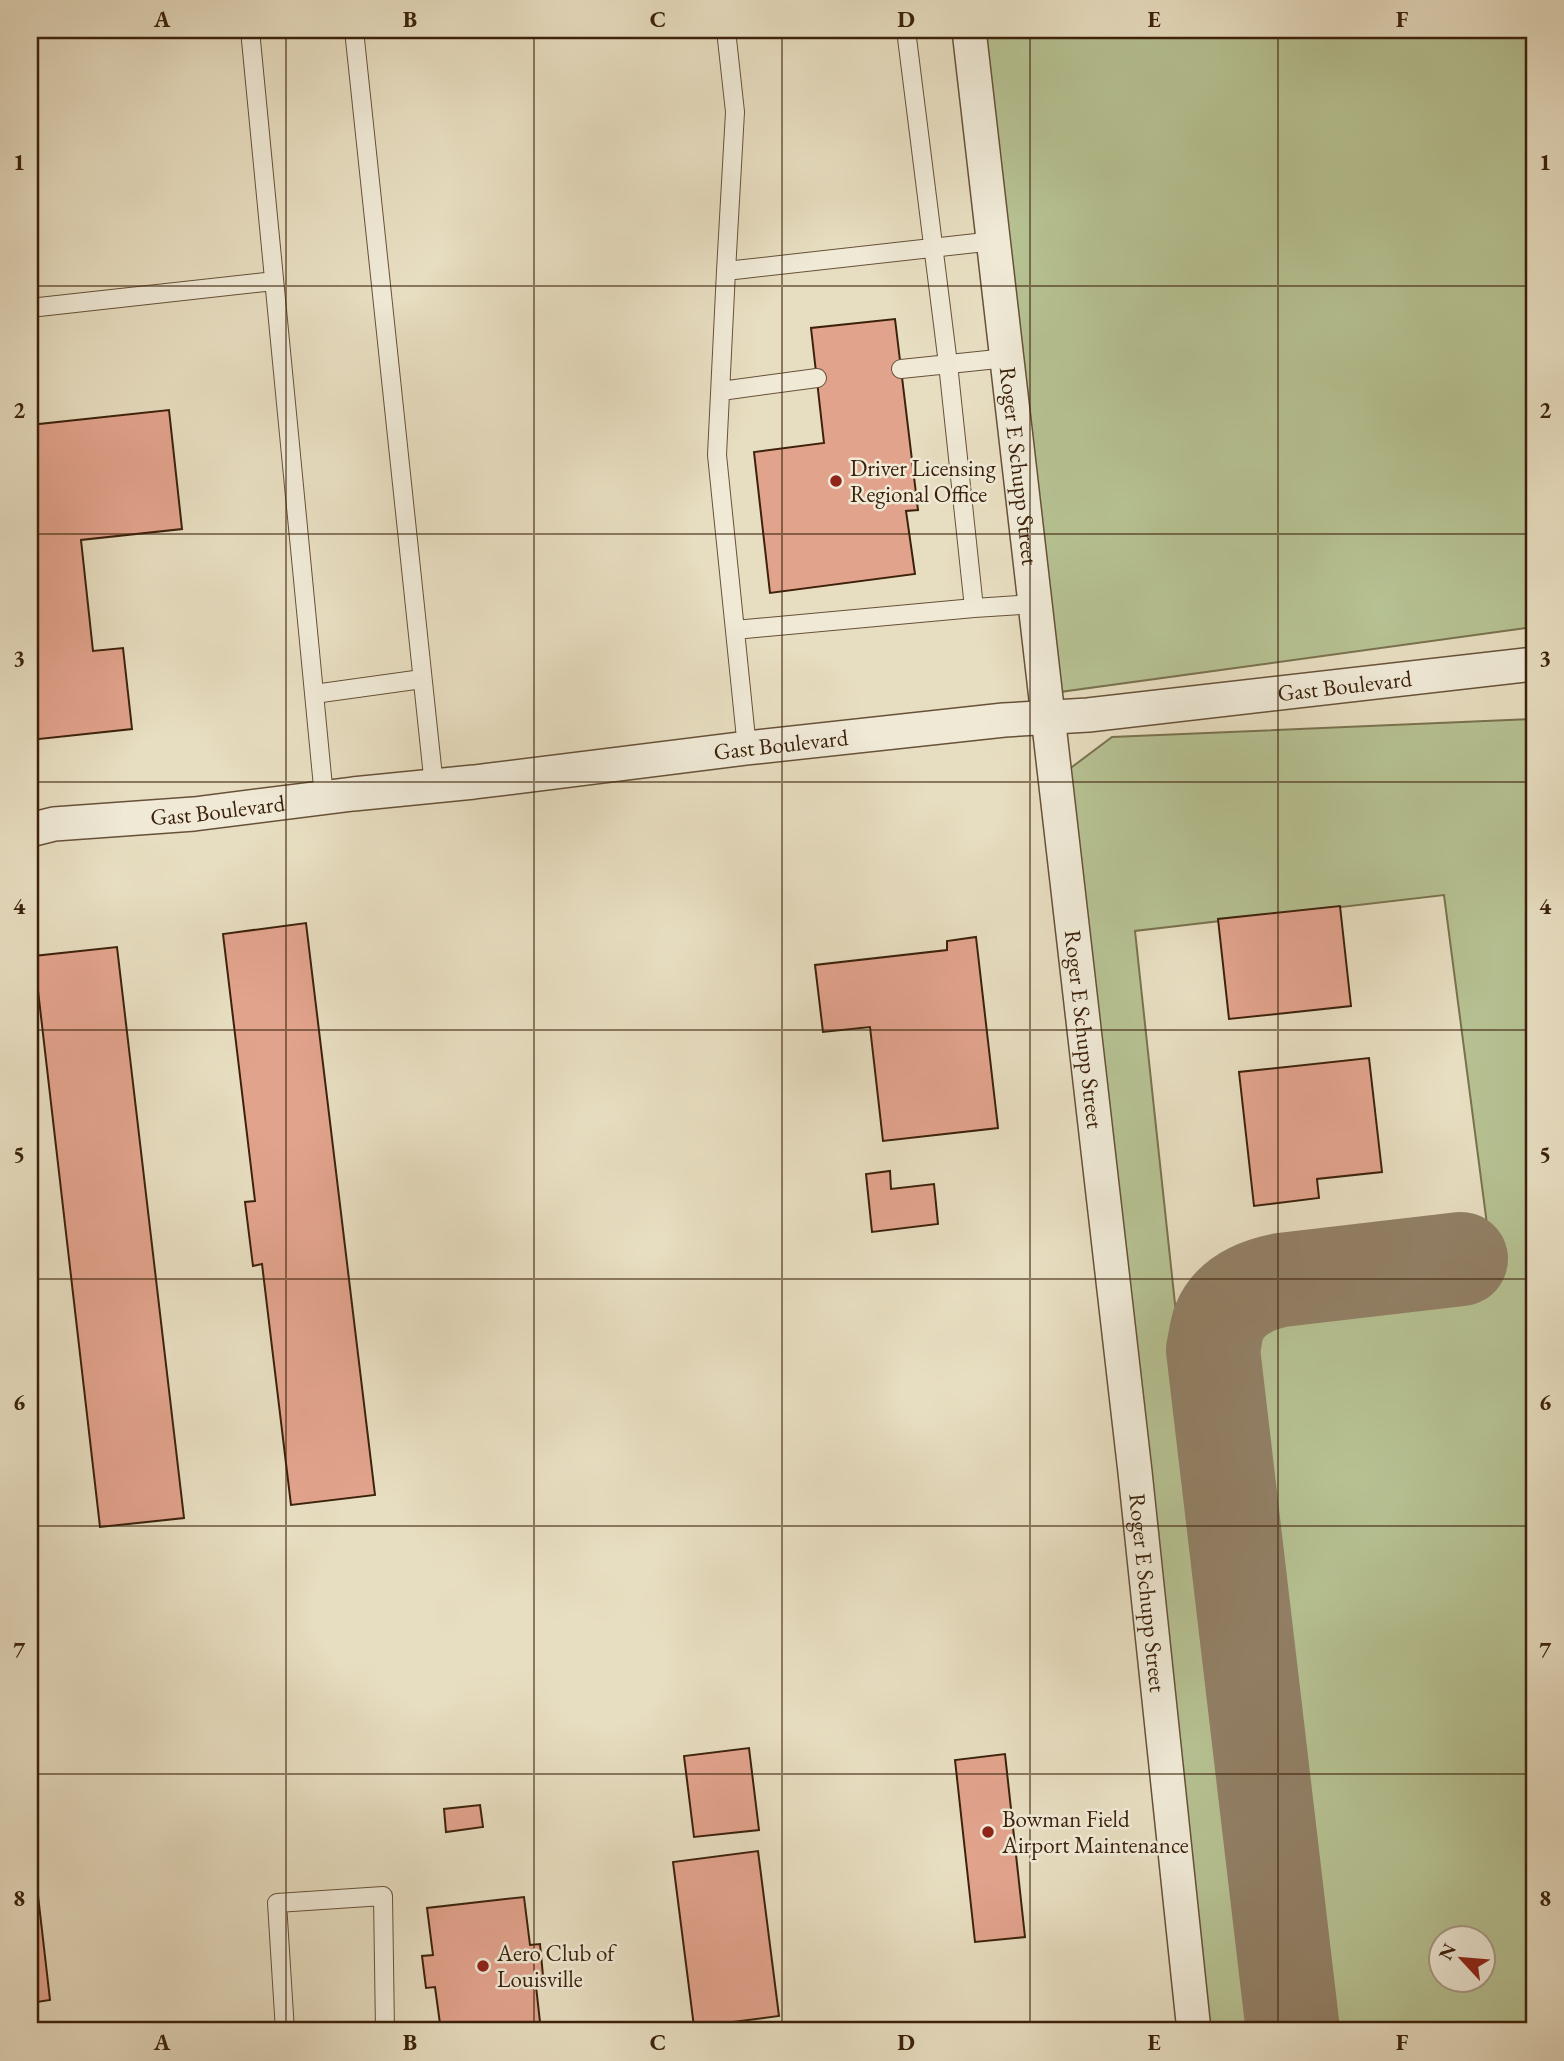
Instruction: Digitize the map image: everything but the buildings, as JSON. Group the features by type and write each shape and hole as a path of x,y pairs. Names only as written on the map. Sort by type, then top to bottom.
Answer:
{"street":[{"name":"Roger E Schupp Street","path":"969,30 1135,1472 1194,2031"},
{"name":"Gast Boulevard","path":"30,830 54,824 194,814 747,748 1004,720 1048,718 1534,664"}],"lane":[{"path":"250,30 324,797"},
{"path":"354,30 434,786"},
{"path":"726,30 735,113 718,455 747,748"},
{"path":"906,30 948,365 974,608"},
{"path":"726,271 994,241"},
{"path":"30,308 274,281"},
{"path":"901,369 1007,358"},
{"path":"721,391 817,378"},
{"path":"735,630 1035,604"},
{"path":"314,694 422,679"},
{"path":"285,2031 277,1903 383,1896 385,2031"}],"green space":[{"path":"977,30 1534,30 1534,627 1045,694"},
{"path":"1534,719 1534,2031 1319,2031 1244,1368 1253,1342 1290,1305 1495,1286 1444,895 1135,931 1253,2031 1205,2031 1068,770 1112,737"}],"taxiway":[{"path":"1293,2031 1213,1350 1216,1332 1230,1305 1245,1293 1272,1282 1461,1259"}],"place":[{"name":"Driver Licensing Regional Office","path":"836,481"},
{"name":"Bowman Field Airport Maintenance","path":"988,1832"},
{"name":"Aero Club of Louisville","path":"483,1966"}]}
